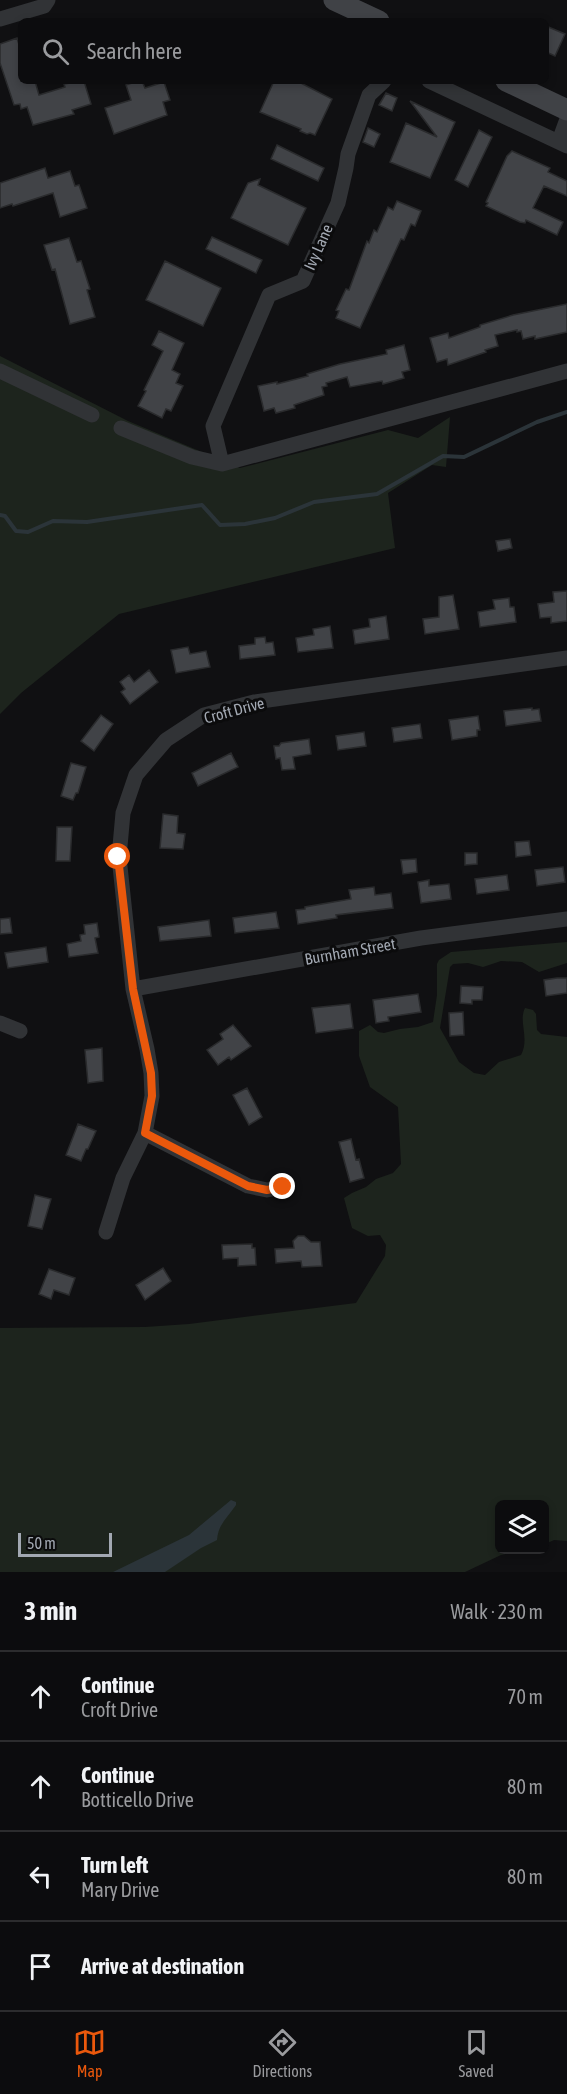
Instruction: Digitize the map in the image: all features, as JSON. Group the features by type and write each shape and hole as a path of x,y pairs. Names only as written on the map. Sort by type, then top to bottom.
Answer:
{"main road":[{"path":"334,0 373,18"},
{"path":"512,84 567,110"}],"street":[{"path":"0,20 44,6 48,0"},
{"name":"Ivy Lane","path":"222,464 213,426 269,295 303,281 338,203 348,154 369,95 381,84"},
{"path":"435,84 563,143 567,119"},
{"path":"0,371 92,415"},
{"path":"121,428 192,457 222,464 567,371"},
{"name":"Croft Drive","path":"106,1232 123,1178 145,1133 152,1096 151,1073 133,989 118,857 123,813 136,775 166,740 204,715 254,702 567,658"},
{"name":"Burnham Street","path":"133,989 421,939 567,919"},
{"path":"0,1023 20,1031"},
{"path":"145,1133 248,1186 267,1190 283,1187"}],"shaded area":[{"path":"0,356 128,421 240,468 388,430 418,438 450,417 446,467 432,465 388,493 395,548 119,614 21,693 0,714"},
{"path":"567,942 567,963 539,972 522,962 501,961 483,967 468,963 453,964 450,967 440,1028 459,1062 474,1073 485,1075 499,1062 521,1055 524,1042 523,1013 525,1008 533,1010 536,1014 537,1030 541,1034 567,1037 567,1541 554,1540 549,1542 549,1500 495,1500 495,1554 505,1554 465,1572 0,1572 0,1328 145,1327 189,1324 356,1303 385,1256 386,1245 380,1235 368,1236 352,1228 344,1198 376,1179 393,1173 401,1164 398,1107 370,1087 359,1056 359,1031 370,1025 378,1032 384,1033 433,1022 437,995 437,964 451,952"},
{"path":"231,1500 236,1502 236,1505 221,1525 217,1540 165,1572 113,1572 189,1535"}],"building":[{"path":"549,27 565,34 555,56 549,53"},
{"path":"17,38 18,84 36,84 39,95 65,87 64,84 85,84 91,104 72,110 74,114 33,125 27,107 21,109 20,104 14,105 0,63 0,44"},
{"path":"143,84 145,88 165,84 170,100 163,102 167,115 114,134 105,108 131,100 126,85"},
{"path":"273,84 303,84 332,99 315,135 307,134 300,131 301,129 260,112"},
{"path":"386,93 397,98 392,111 379,105"},
{"path":"410,101 455,122 430,178 390,162 406,123 437,137"},
{"path":"368,128 380,134 374,147 363,142"},
{"path":"479,130 492,137 468,187 455,180"},
{"path":"277,145 324,168 318,181 271,159"},
{"path":"512,151 550,168 548,172 567,181 567,196 544,186 533,208 563,222 557,235 526,220 525,223 520,222 486,206 507,156"},
{"path":"45,168 48,178 70,171 75,186 79,185 87,208 60,217 53,193 0,208 0,183"},
{"path":"260,179 258,185 306,208 288,245 231,218 248,183"},
{"path":"397,201 421,211 415,226 411,224 404,240 401,239 360,328 336,318 339,311 336,310 346,289 349,290 367,241 369,243 374,230 377,232 388,207 393,210"},
{"path":"212,237 262,260 256,273 206,249"},
{"path":"69,238 77,262 81,261 90,289 87,290 95,317 70,324 55,269 52,270 44,245"},
{"path":"165,261 221,288 203,326 146,300"},
{"path":"567,304 567,332 535,339 535,336 523,339 521,331 517,332 517,330 495,335 498,346 485,350 486,352 448,365 447,359 437,362 430,338 448,333 449,338 513,315"},
{"path":"159,331 184,343 172,370 180,374 176,383 183,386 171,411 166,409 162,418 138,406 163,351 152,345"},
{"path":"404,345 410,370 402,372 404,378 383,384 382,381 350,387 347,377 326,383 327,386 322,387 324,395 294,405 295,408 276,413 274,408 264,411 258,386 277,382 277,384 340,364 387,354 386,350"},
{"path":"510,539 512,548 498,551 496,541"},
{"path":"567,591 567,621 551,623 551,617 540,618 538,604 554,602 553,592"},
{"path":"453,595 459,629 425,634 423,619 439,617 439,597"},
{"path":"509,598 510,607 514,607 516,622 480,627 478,612 495,609 493,600"},
{"path":"386,616 389,639 355,644 353,630 370,627 369,619"},
{"path":"330,626 333,648 298,652 296,638 314,635 313,629"},
{"path":"265,637 266,643 273,642 275,655 240,659 239,646 255,644 255,638"},
{"path":"188,647 190,654 206,651 210,667 176,673 171,650"},
{"path":"149,670 158,682 130,704 121,692 125,689 120,682 129,675 134,682"},
{"path":"532,708 532,710 539,709 541,721 506,726 504,711"},
{"path":"101,715 113,724 94,751 81,741"},
{"path":"478,716 480,730 477,730 477,736 452,740 449,720"},
{"path":"420,724 422,738 394,742 392,728"},
{"path":"364,732 366,746 338,750 336,736"},
{"path":"309,739 311,754 293,757 295,769 282,770 280,758 276,759 274,746"},
{"path":"231,753 238,767 198,786 192,773"},
{"path":"71,763 86,767 78,793 73,800 61,796"},
{"path":"163,814 178,816 177,833 185,834 183,849 160,848"},
{"path":"57,827 72,827 70,861 56,861"},
{"path":"529,841 531,855 516,857 515,842"},
{"path":"465,853 477,853 477,864 465,865"},
{"path":"416,859 417,872 403,874 401,860"},
{"path":"563,867 565,882 537,886 535,870"},
{"path":"507,875 509,890 477,894 475,879"},
{"path":"429,880 429,886 449,884 451,899 421,903 418,882"},
{"path":"374,887 375,895 391,893 393,908 336,915 337,918 298,924 296,910 351,899 349,890"},
{"path":"276,912 279,928 235,933 233,918"},
{"path":"10,918 12,933 0,934 0,919"},
{"path":"209,920 211,936 160,941 158,927"},
{"path":"97,923 99,937 95,938 98,953 69,957 67,944 81,941 80,935 85,934 84,925"},
{"path":"46,947 48,962 8,968 5,953"},
{"path":"567,978 567,993 546,996 544,980"},
{"path":"461,986 483,987 482,1000 472,1000 472,1004 460,1003"},
{"path":"418,994 421,1012 388,1017 389,1021 376,1023 373,1000"},
{"path":"350,1004 353,1028 316,1033 312,1008"},
{"path":"463,1012 464,1035 450,1036 449,1013"},
{"path":"233,1025 251,1046 231,1060 229,1057 218,1065 207,1050 223,1039 220,1034"},
{"path":"102,1048 103,1081 88,1083 85,1050"},
{"path":"247,1088 262,1117 249,1125 233,1095"},
{"path":"78,1124 96,1131 81,1161 66,1155"},
{"path":"351,1139 356,1160 359,1159 364,1178 350,1182 339,1142"},
{"path":"35,1195 51,1199 42,1229 28,1226"},
{"path":"298,1236 304,1236 311,1242 320,1242 322,1266 302,1267 301,1261 276,1263 275,1249 294,1248 293,1241"},
{"path":"252,1244 252,1248 255,1248 256,1265 238,1266 238,1258 223,1259 222,1245"},
{"path":"163,1268 171,1281 145,1300 136,1285"},
{"path":"49,1269 75,1278 69,1295 54,1290 51,1299 39,1294"}],"waterway":[{"path":"0,515 5,516 16,531 28,532 53,521 87,522 202,505 220,525 245,524 275,518 314,502 377,494 443,456 464,457 537,422 567,412"}],"route":[{"path":"118,857 133,989 151,1073 152,1096 145,1133 248,1186 267,1190 283,1187"}]}
